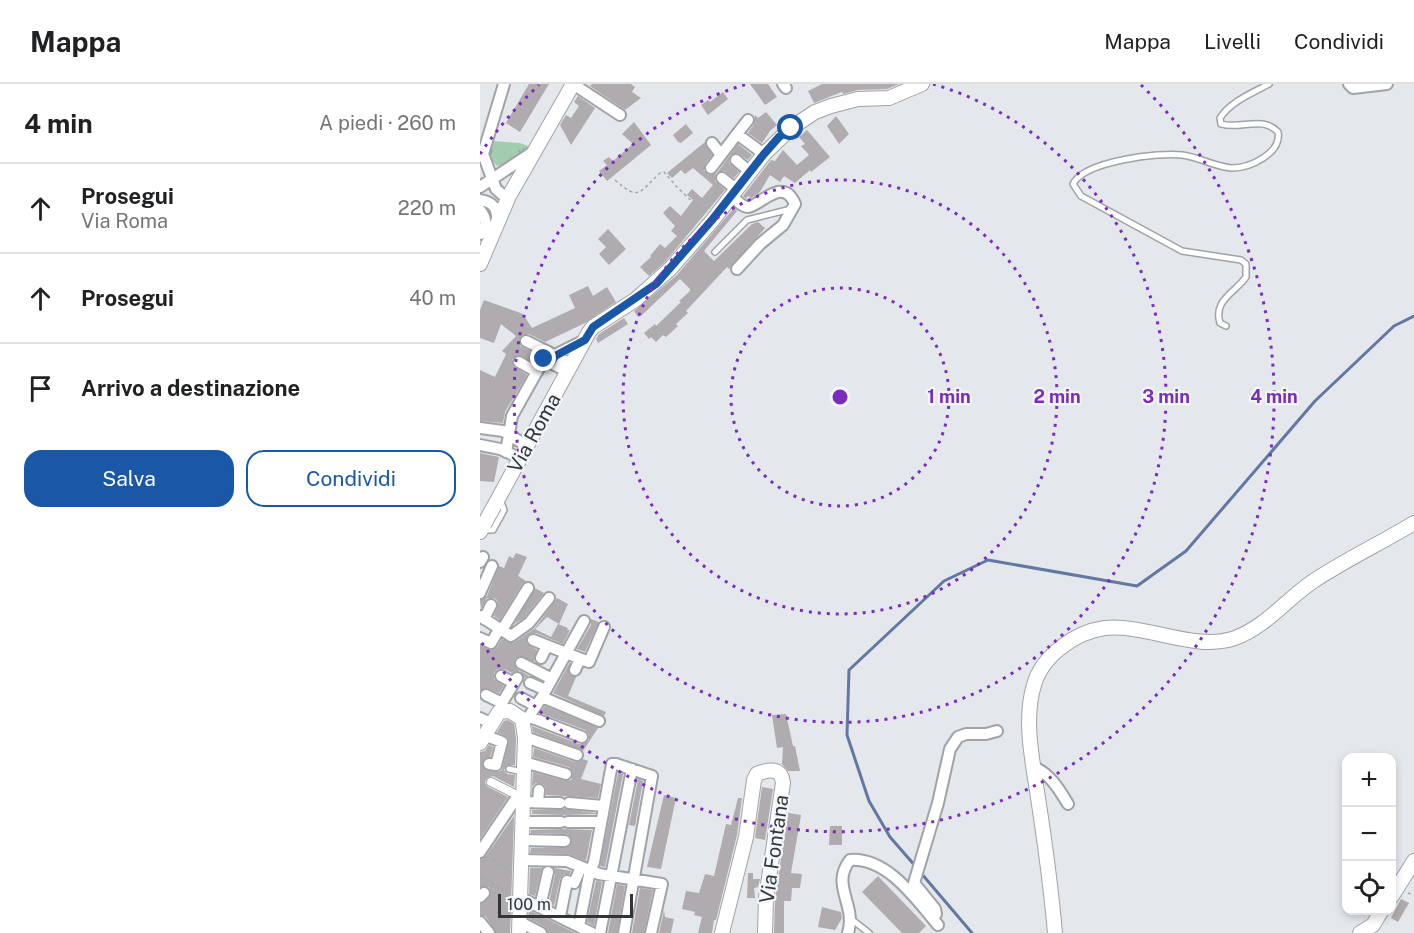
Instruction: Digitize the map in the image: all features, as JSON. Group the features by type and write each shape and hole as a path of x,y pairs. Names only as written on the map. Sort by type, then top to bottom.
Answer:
{"street":[{"path":"496,191 482,152 504,84"},
{"path":"480,234 484,230 496,191 536,150 573,84 620,115"},
{"name":"Via Roma","path":"480,531 593,327 656,284 712,220 779,137 815,112 850,101 889,98 922,84"},
{"path":"1349,84 1353,88 1387,84"},
{"path":"711,168 748,120"},
{"path":"737,134 764,154"},
{"path":"712,143 721,155"},
{"path":"736,160 750,172"},
{"path":"722,178 745,207 750,207 768,195 784,193 794,200 793,209 783,225 760,244 737,269"},
{"path":"480,264 487,217"},
{"path":"506,452 512,416 544,359 553,359 585,340"},
{"path":"526,341 570,368"},
{"path":"519,362 537,372"},
{"path":"480,428 503,431 527,446"},
{"path":"480,445 520,458"},
{"path":"1055,933 1034,767 1029,708 1034,682 1054,655 1076,636 1091,631 1120,628 1140,629 1205,641 1233,638 1255,628 1326,573 1414,523"},
{"path":"480,593 492,566"},
{"path":"480,638 491,643 528,588"},
{"path":"491,605 482,617 511,636 529,623 549,598"},
{"path":"541,933 520,928 523,822 521,798 526,726 584,621"},
{"path":"533,640 589,662 604,627"},
{"path":"541,658 547,646"},
{"path":"575,670 580,659"},
{"path":"521,663 552,679"},
{"path":"489,764 496,765 502,742 484,730 502,707 516,680 501,676"},
{"path":"530,682 541,698"},
{"path":"486,695 518,715 526,726 577,755"},
{"path":"521,698 541,698 599,721"},
{"path":"526,726 582,736"},
{"path":"848,933 851,919 841,879 850,860 877,864 886,870 936,921 935,909 914,883 938,803 950,749 958,737 996,731"},
{"path":"560,916 567,881 574,883 594,862 612,764 632,769 652,776 624,933"},
{"path":"524,767 566,774"},
{"path":"1034,767 1052,781 1068,804"},
{"path":"600,933 632,769"},
{"name":"Via Fontana","path":"722,933 746,837 754,780 757,774 771,770 778,771 783,783 766,898 765,933"},
{"path":"491,782 521,798 538,802 604,806"},
{"path":"538,790 538,802"},
{"path":"480,852 521,798"},
{"path":"523,822 621,822"},
{"path":"522,840 565,841"},
{"path":"522,860 567,861 611,876 662,884 651,933"},
{"path":"1396,890 1414,861"},
{"path":"579,926 586,869"},
{"path":"540,907 548,872"},
{"path":"521,900 560,916 592,933"},
{"path":"1360,933 1373,929 1380,915"},
{"path":"480,922 489,933"}],"lane":[{"path":"1226,326 1220,323 1220,304 1246,277 1246,264 1241,260 1182,251 1082,196 1073,184 1080,175 1095,168 1164,154 1194,157 1231,168 1253,164 1277,144 1278,132 1263,123 1227,126 1221,124 1220,118 1224,111 1269,84"},
{"path":"715,252 747,220 793,209"},
{"path":"509,769 524,767"},
{"path":"851,919 869,933"}],"path":[{"path":"615,180 634,194 640,192 664,172 712,220"},
{"path":"493,860 521,877"},
{"path":"481,877 521,900"}],"green space":[{"path":"492,141 520,143 531,147 507,164 497,166 489,157"}],"building":[{"path":"529,84 549,84 520,132 506,123"},
{"path":"592,84 631,84 635,87 632,92 641,98 625,110 590,86"},
{"path":"750,84 768,84 777,97 765,105"},
{"path":"822,84 899,84 887,89 858,90 843,94 842,92 814,103 808,91"},
{"path":"723,92 728,99 708,115 701,105 708,100 710,102"},
{"path":"578,96 595,108 571,145 560,125 566,115 571,118 579,106 574,102"},
{"path":"766,112 777,125 762,143 748,133 754,124 755,115 758,118"},
{"path":"836,116 849,134 839,144 827,126"},
{"path":"634,122 651,145 607,181 599,171 607,165 603,161 609,157 613,161 633,144 622,134"},
{"path":"686,124 693,133 681,143 678,142 673,135"},
{"path":"807,130 830,157 795,183 784,176 780,182 770,175 760,192 746,199 743,196 771,160 775,161 783,150 797,165 809,155 801,146 805,144 799,137"},
{"path":"705,142 712,155 705,164 704,171 709,175 716,173 715,181 725,190 664,263 649,276 640,267 660,244 665,248 677,236 671,231 675,226 663,213 670,206 681,216 693,200 687,195 692,189 702,198 713,185 693,168 685,174 681,170 672,178 667,173"},
{"path":"738,144 752,155 748,160 738,153 730,156 729,163 739,172 734,178 724,171 717,173"},
{"path":"734,208 737,211 704,251 714,261 752,224 758,222 765,228 729,269 727,267 686,311 688,313 676,324 678,326 666,337 663,335 656,342 651,337 649,339 644,333 655,324 656,326 681,302 679,301 690,289 680,279 642,315 638,317 634,311 677,275"},
{"path":"608,229 626,249 609,265 599,254 606,247 598,239"},
{"path":"588,286 593,296 607,287 616,302 585,323 545,342 529,334 521,335 520,346 538,355 534,362 519,355 512,359 513,366 527,375 505,412 503,423 480,421 480,370 495,377 506,354 502,351 516,336 501,324 494,343 480,338 480,310 484,300 523,314 532,328 575,308 569,295"},
{"path":"624,318 628,324 598,343 596,339 599,334"},
{"path":"480,453 499,457 494,482 480,481"},
{"path":"516,553 527,557 518,576 526,581 500,620 494,616 498,605 497,600 487,598 481,609 480,600 487,596 499,566 504,568 509,556 513,558"},
{"path":"535,588 544,593 524,618 514,624"},
{"path":"557,598 568,604 559,624 547,617 535,629 551,637 558,624 568,628 567,630 570,630 563,644 536,633 529,634 526,638 527,644 537,650 534,662 520,656 515,659 514,663 517,669 529,676 524,678 520,671 512,673 498,669 494,673 494,679 504,686 499,693 486,688 480,691 480,646 492,650 502,639 511,643 515,642 535,628"},
{"path":"591,619 599,622 585,652 577,649 591,625"},
{"path":"570,662 569,674 576,677 568,696 606,712 604,716 553,693"},
{"path":"545,706 598,728 583,751 533,732 532,726 579,744 584,744 589,740 589,735 585,730 540,713"},
{"path":"786,714 800,771 788,771 782,764 783,747 777,748 772,715"},
{"path":"508,720 514,724 515,765 507,765 504,770 507,774 515,775 514,787 493,776 486,779 485,783 488,787 508,797 480,839 480,752 485,751 489,745 493,747 490,757 484,759 482,766 488,771 502,770 509,741 507,737 497,732 504,721"},
{"path":"534,748 575,762 583,759 588,761 581,779 601,784 598,798 546,795 546,787 543,784 536,783 532,786 533,772 565,781 571,780 573,775 569,767 533,757"},
{"path":"618,773 623,774 605,867 600,866"},
{"path":"638,779 643,781 635,826 629,825"},
{"path":"762,787 773,789 765,840 755,838"},
{"path":"664,795 676,798 661,869 647,867"},
{"path":"738,798 742,798 737,835 716,920 714,920 712,933 698,933 702,917 694,915 695,912 682,909 686,891 699,893 705,874 714,876 726,824 731,825"},
{"path":"564,809 595,814 532,814 532,810"},
{"path":"788,813 801,815 791,873 802,874 800,888 792,888 791,901 784,901 784,933 774,933 775,899"},
{"path":"514,816 510,933 496,933 486,917 480,915 480,904 485,902 491,894 489,887 480,887 480,859 486,856"},
{"path":"830,826 842,826 842,845 829,845"},
{"path":"531,830 592,830 586,861 568,854 530,853 531,848 569,847 572,841 568,834 531,833"},
{"path":"530,868 542,868 535,896 529,894"},
{"path":"554,868 571,871 570,874 564,874 560,879 554,906 549,903 555,874"},
{"path":"748,873 753,873 753,879 760,879 758,887 754,888 755,898 747,898"},
{"path":"878,876 926,926 919,933 902,933 862,892"},
{"path":"596,881 602,882 594,926 587,922"},
{"path":"617,884 625,886 617,933 608,933"},
{"path":"640,888 653,890 644,933 632,933"},
{"path":"1401,899 1409,903 1398,922 1391,918 1396,915 1396,908"},
{"path":"822,907 841,912 842,918 835,930 818,927"},
{"path":"529,910 575,933 548,933 545,927 528,918"},
{"path":"664,910 665,917 674,919 671,933 659,933"}],"waterway":[{"path":"917,868 890,837 869,801 847,735 849,670 944,581 988,560 1137,586 1186,551 1315,401 1394,326 1414,316"},
{"path":"921,873 972,933"}],"route":[{"path":"544,359 551,363 555,356 585,340 593,327 656,284 732,196 764,154 779,137 791,128"}]}
